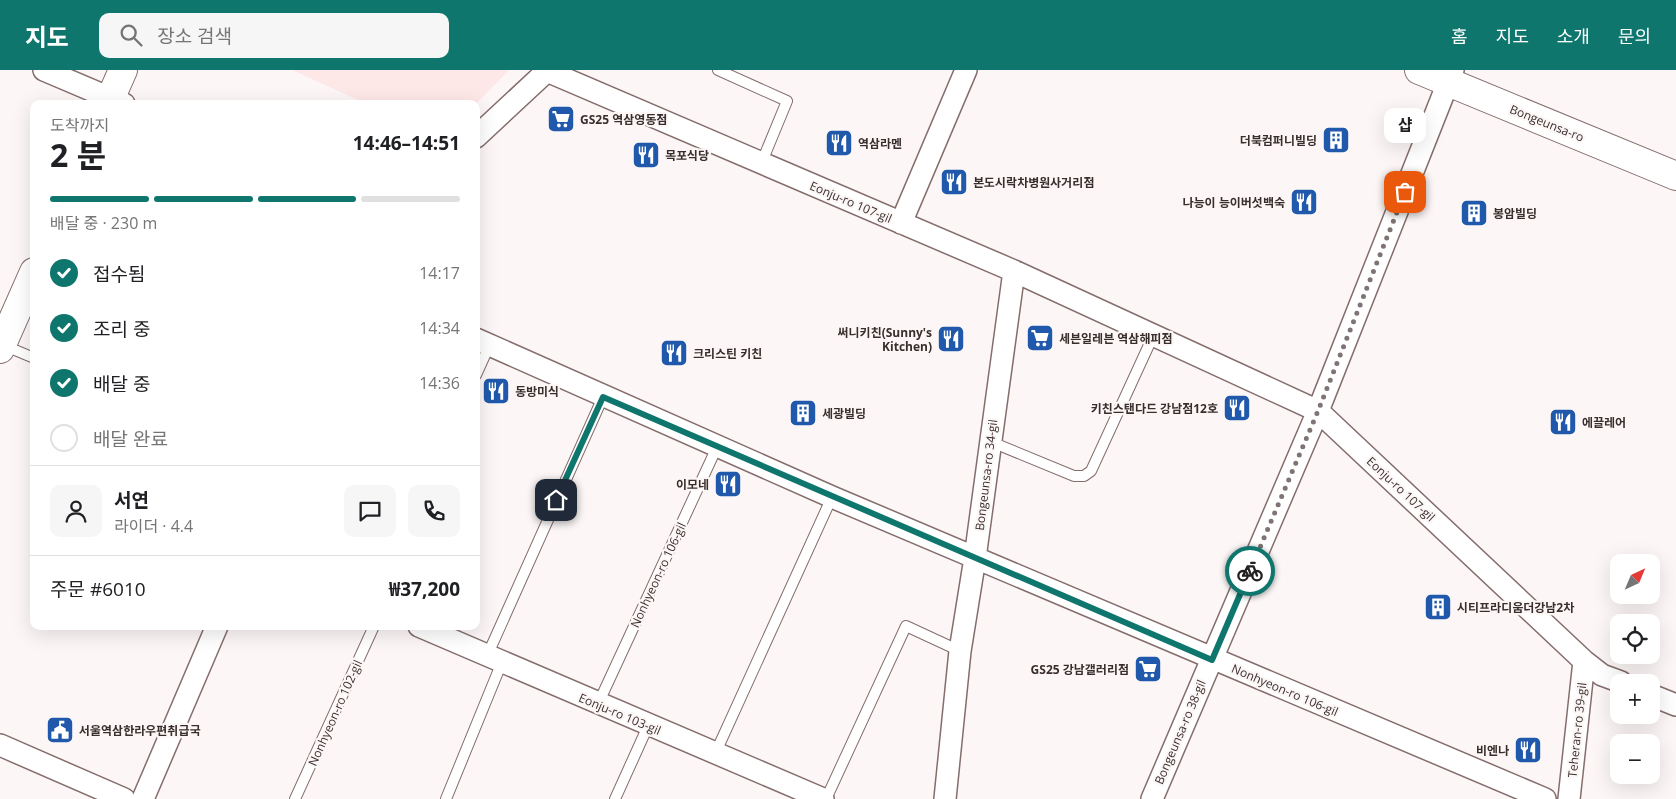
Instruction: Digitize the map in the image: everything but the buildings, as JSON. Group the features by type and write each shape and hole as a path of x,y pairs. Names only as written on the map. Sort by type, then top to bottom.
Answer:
{"main road":[{"path":"115,100 123,70"},
{"name":"Bongeunsa-ro","path":"1419,70 1450,76 1676,176"},
{"path":"1,346 30,281"}],"street":[{"path":"44,70 110,100"},
{"path":"480,133 547,70"},
{"name":"Eonju-ro 107-gil","path":"547,70 761,164 1014,271 1318,411 1584,661 1602,675 1610,678"},
{"path":"901,223 966,70"},
{"name":"Bongeunsa-ro 38-gil","path":"1152,799 1318,411 1450,76"},
{"name":"Bongeunsa-ro 34-gil","path":"945,799 960,651 975,558 1014,271"},
{"name":"Nonhyeon-ro 106-gil","path":"483,342 603,397 832,497 1212,660 1545,799"},
{"path":"144,799 215,630"},
{"name":"Eonju-ro 103-gil","path":"428,630 715,754 792,793 823,799"},
{"name":"Teheran-ro 39-gil","path":"1569,799 1584,661"},
{"path":"1660,699 1676,705"},
{"path":"0,745 124,799"}],"lane":[{"path":"718,70 787,101 761,164"},
{"path":"990,441 1074,476 1084,476 1091,471 1154,334"},
{"name":"Nonhyeon-ro 106-gil","path":"480,356 483,342"},
{"path":"1,346 30,357"},
{"path":"446,799 495,659 603,397"},
{"name":"Nonhyeon-ro 106-gil","path":"598,704 717,447"},
{"path":"715,754 832,497"},
{"path":"826,799 906,626 960,651"},
{"name":"Nonhyeon-ro 102-gil","path":"295,799 372,630"},
{"path":"615,799 648,726"}],"shaded area":[{"path":"292,70 509,70 480,100 358,100"}],"way so far":[{"path":"1250,571 1318,411 1405,192"}],"place":[{"name":"GS25 역삼영동점","path":"561,119"},
{"name":"더북컴퍼니빌딩","path":"1336,140"},
{"name":"역삼라멘","path":"839,143"},
{"name":"목포식당","path":"646,155"},
{"name":"본도시락차병원사거리점","path":"954,182"},
{"name":"샵","path":"1405,192"},
{"name":"나능이 능이버섯백숙","path":"1304,202"},
{"name":"봉암빌딩","path":"1474,213"},
{"name":"세븐일레븐 역삼해피점","path":"1040,338"},
{"name":"써니키친(Sunny's Kitchen)","path":"951,339"},
{"name":"크리스틴 키친","path":"674,353"},
{"name":"동방미식","path":"496,391"},
{"name":"키친스탠다드 강남점12호","path":"1237,408"},
{"name":"세광빌딩","path":"803,413"},
{"name":"에끌레어","path":"1563,422"},
{"name":"이모네","path":"728,484"},
{"name":"시티프라디움더강남2차","path":"1438,607"},
{"name":"GS25 강남갤러리점","path":"1148,669"},
{"name":"서울역삼한라우편취급국","path":"60,730"},
{"name":"비엔나","path":"1528,750"}],"route":[{"path":"556,500 603,397 1212,660 1250,571"}]}
